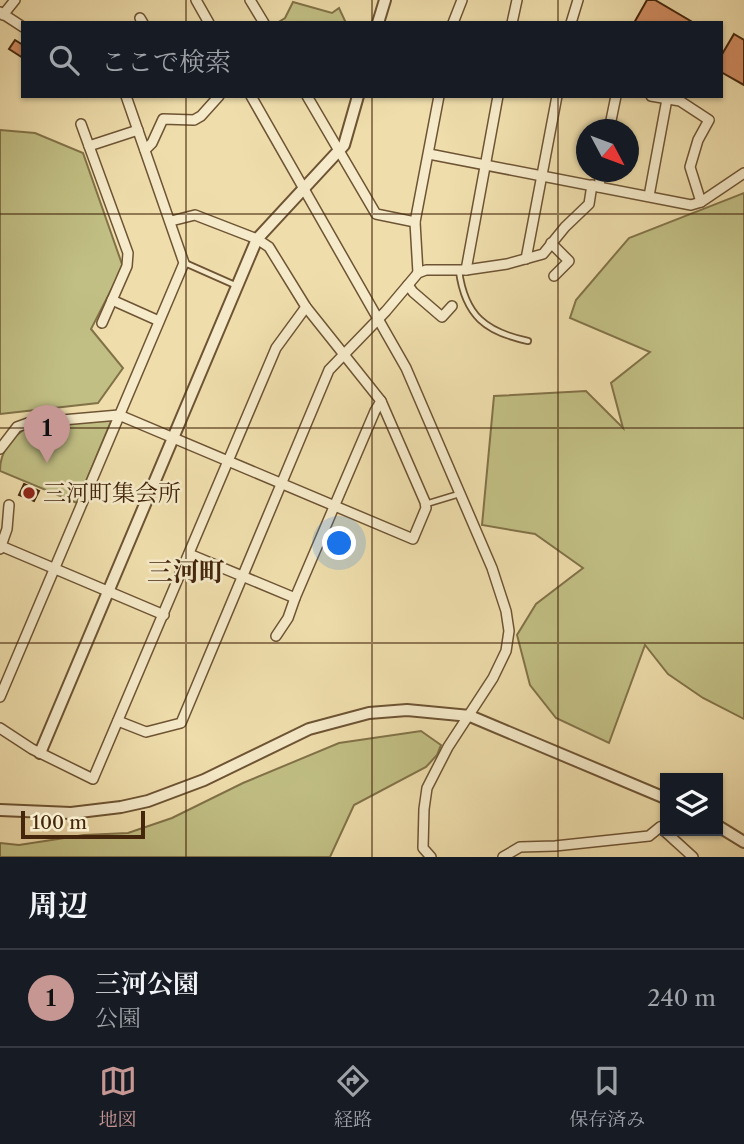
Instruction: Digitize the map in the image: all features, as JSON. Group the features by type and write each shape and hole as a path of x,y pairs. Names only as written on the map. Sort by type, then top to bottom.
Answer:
{"street":[{"path":"15,0 2,13 21,26"},
{"path":"196,0 208,21"},
{"path":"379,21 385,0"},
{"path":"454,21 462,0"},
{"path":"512,21 517,0"},
{"path":"254,1 263,21"},
{"path":"571,21 574,1"},
{"path":"0,697 184,263 128,98"},
{"path":"145,150 152,143 163,119 194,120 217,98"},
{"path":"252,98 406,368 500,588 509,631 506,651 427,788 423,848 431,857"},
{"path":"308,98 376,214 415,222"},
{"path":"40,753 257,239 344,145 357,98"},
{"path":"418,273 415,222 439,98"},
{"path":"462,269 486,165 498,98"},
{"path":"526,259 557,98"},
{"path":"611,119 615,98"},
{"path":"662,98 680,101 709,120 698,140 690,167 701,202"},
{"path":"649,196 667,99"},
{"path":"82,124 128,253 128,266 102,323"},
{"path":"89,146 138,130"},
{"path":"429,154 691,205 701,202 744,173"},
{"path":"118,721 146,732 181,723 329,370 418,273 426,270 462,269 543,254 589,204 597,182"},
{"path":"0,449 17,427 28,423 119,415 413,539 426,504 381,401 306,307 269,247 257,239 195,215 171,221"},
{"path":"551,243 569,261 554,276"},
{"path":"408,285 442,317 452,306"},
{"path":"112,300 159,321"},
{"path":"0,728 40,753 93,779 276,348 306,307"},
{"path":"276,636 288,618 381,401"},
{"path":"6,510 7,529 1,548 109,590 164,615"},
{"path":"189,554 295,598"},
{"path":"0,810 71,813 148,801 204,780 309,729 351,716 407,710 470,716 660,796"},
{"path":"503,857 520,847 649,836 660,827 693,857"},
{"path":"723,830 744,842"}],"lane":[{"path":"184,263 237,286"},
{"path":"462,269 465,297 478,320 510,337 528,341"},
{"path":"426,504 460,494"}],"shaded area":[{"path":"293,2 332,13 339,8 345,21 280,21 285,18"},
{"path":"0,130 35,133 83,153 123,267 91,329 123,368 98,403 0,414"},
{"path":"744,193 744,719 703,698 668,674 645,645 609,743 556,718 530,685 517,635 536,604 583,568 535,534 482,525 494,396 586,391 623,428 611,383 650,352 570,318 576,300 629,238"},
{"path":"112,419 77,503 0,471 2,457 8,445 29,426"},
{"path":"421,731 441,745 437,755 426,767 354,805 330,857 0,857 0,843 19,845 84,835 128,833 172,818 243,783 339,743"}],"building":[{"path":"647,0 655,0 691,21 635,21"},
{"path":"734,34 744,40 744,85 723,73 723,53"},
{"path":"15,40 21,44 21,57 9,49"},
{"name":"三河町集会所","path":"24,484 39,491 34,501 19,495"}],"place":[{"name":"三河公園","path":"47,463"},
{"name":"三河町集会所","path":"29,493"}],"district":[{"name":"三河町","path":"186,572"}]}
